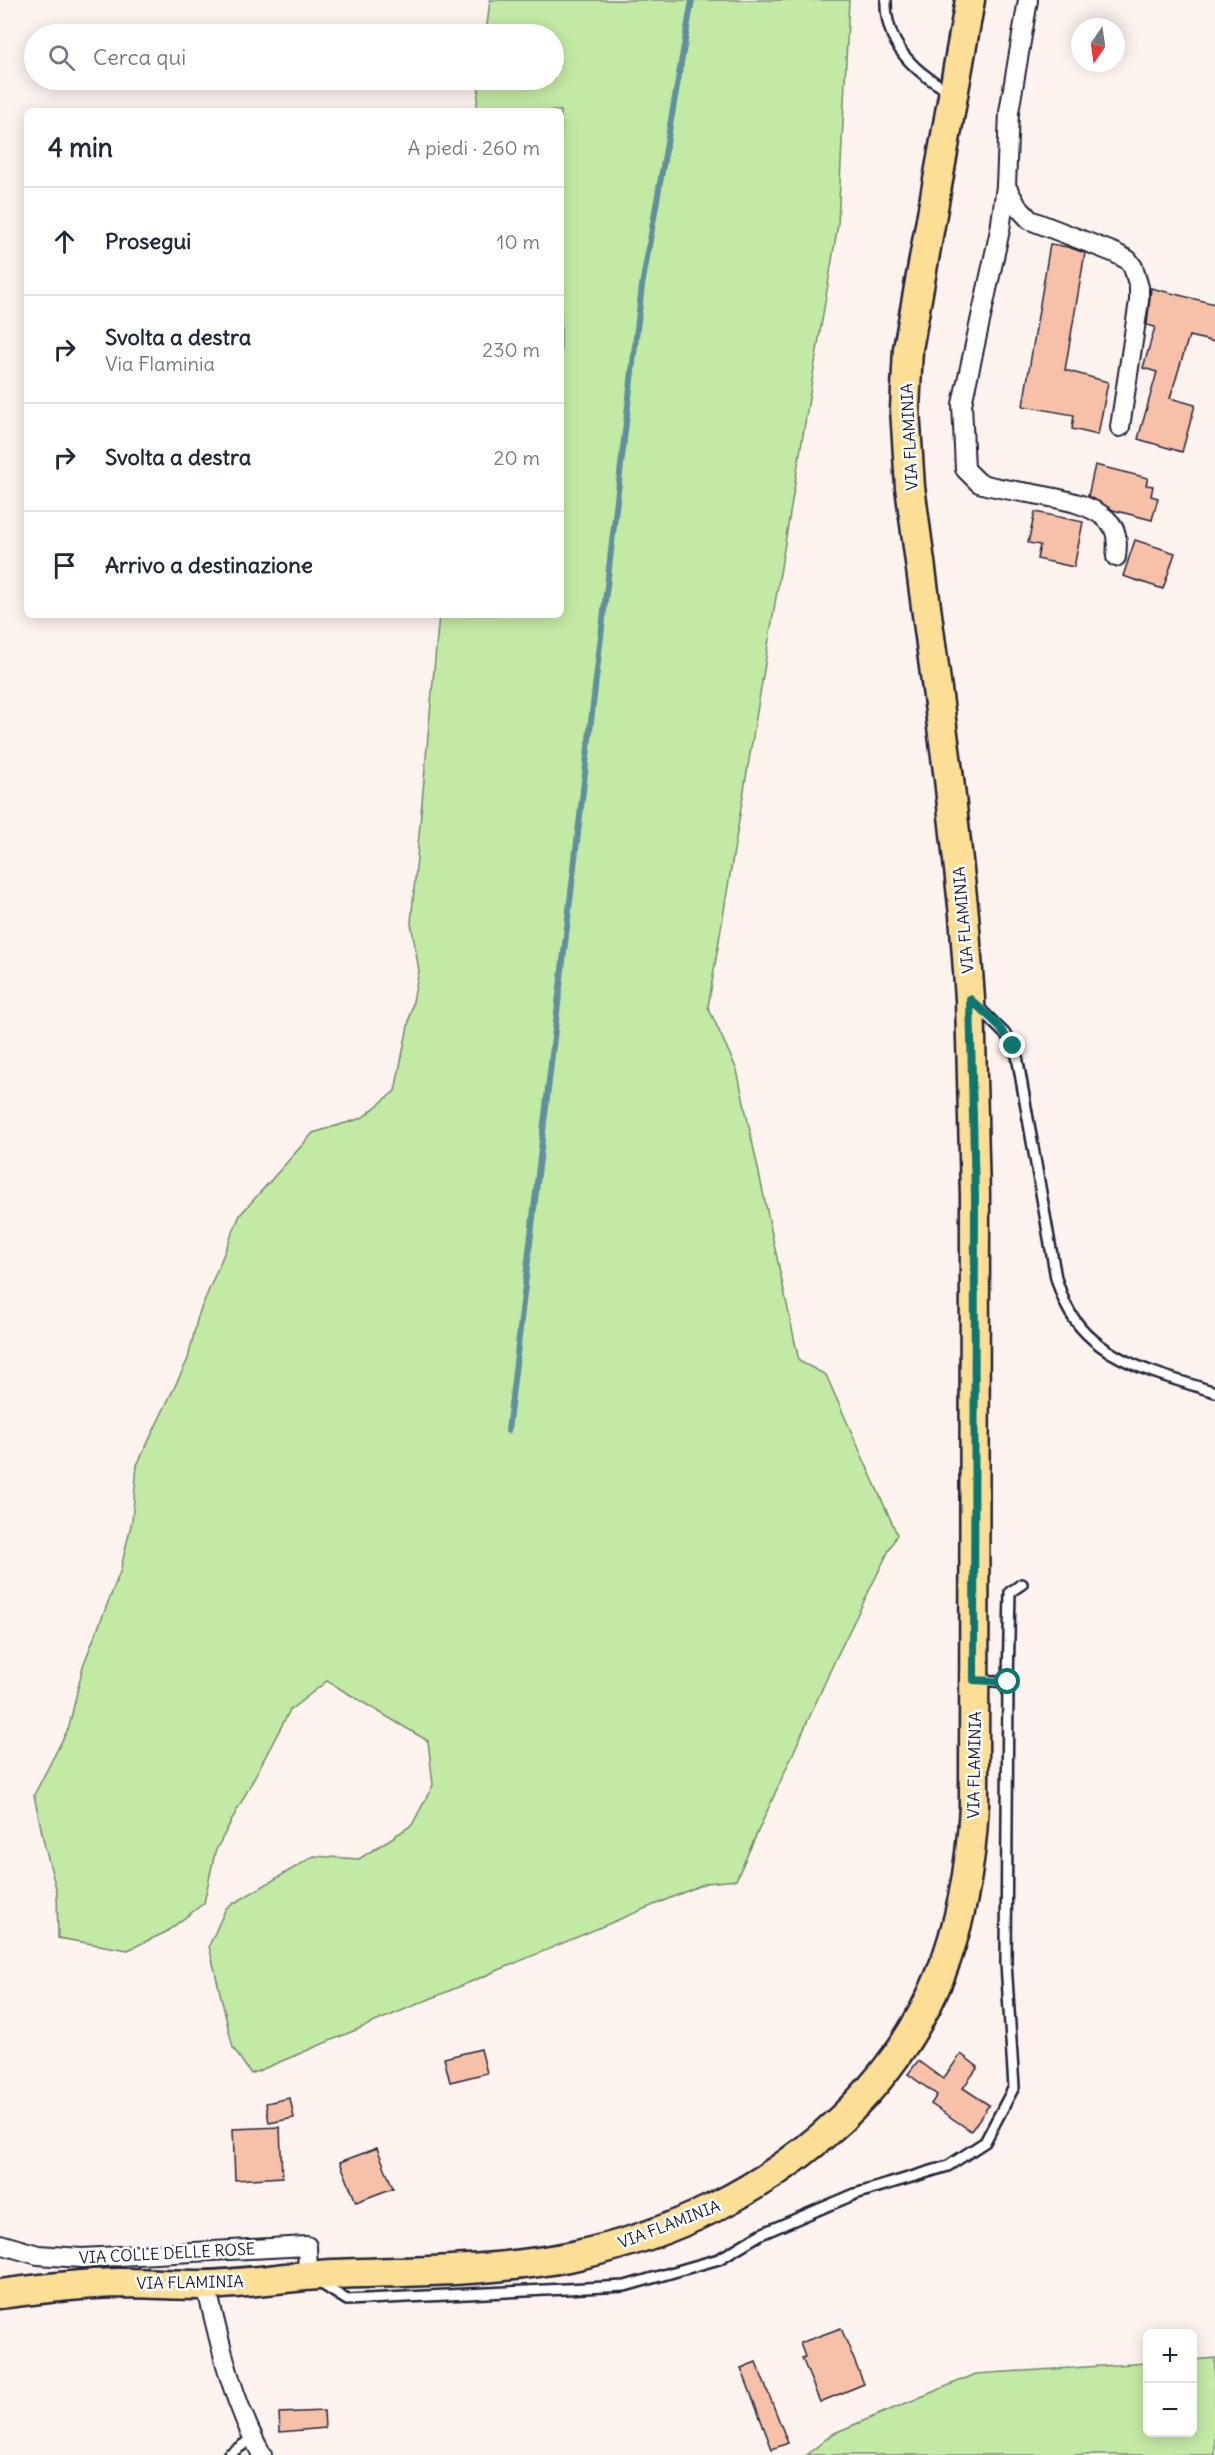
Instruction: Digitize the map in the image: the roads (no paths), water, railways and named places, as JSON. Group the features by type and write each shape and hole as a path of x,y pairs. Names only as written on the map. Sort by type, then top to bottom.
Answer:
{"main road":[{"name":"VIA FLAMINIA","path":"0,2294 115,2283 207,2285 308,2275 490,2267 573,2256 649,2235 728,2202 774,2174 830,2129 863,2098 901,2049 927,2005 954,1941 964,1899 973,1828 975,1196 970,999 961,883 910,487 905,409 908,349 970,0"}],"street":[{"path":"1028,0 1009,112 1006,186 1000,230 962,404 964,469 973,479 987,486 1044,496 1093,510 1105,518 1113,528 1117,539 1116,557"},
{"path":"1006,186 1017,206 1030,220 1115,253 1128,260 1133,267 1137,276 1139,301 1120,427"},
{"name":"VIA COLLE DELLE ROSE","path":"0,2244 38,2255 81,2258 307,2246 308,2275"},
{"path":"207,2285 226,2373 262,2455"}],"lane":[{"path":"886,0 888,25 902,54 915,69 954,93"},
{"path":"970,999 1007,1036 1017,1056 1056,1278 1065,1304 1077,1323 1092,1340 1113,1354 1132,1364 1215,1392"},
{"path":"308,2275 347,2300 625,2286 719,2259 761,2234 855,2194 948,2166 985,2142 1014,2087 1006,1963 1008,1682 1010,1592 1022,1584"},
{"path":"974,1680 1008,1682"},
{"path":"228,2455 253,2438"}],"waterway":[{"path":"508,1431 642,286 692,0"}]}
